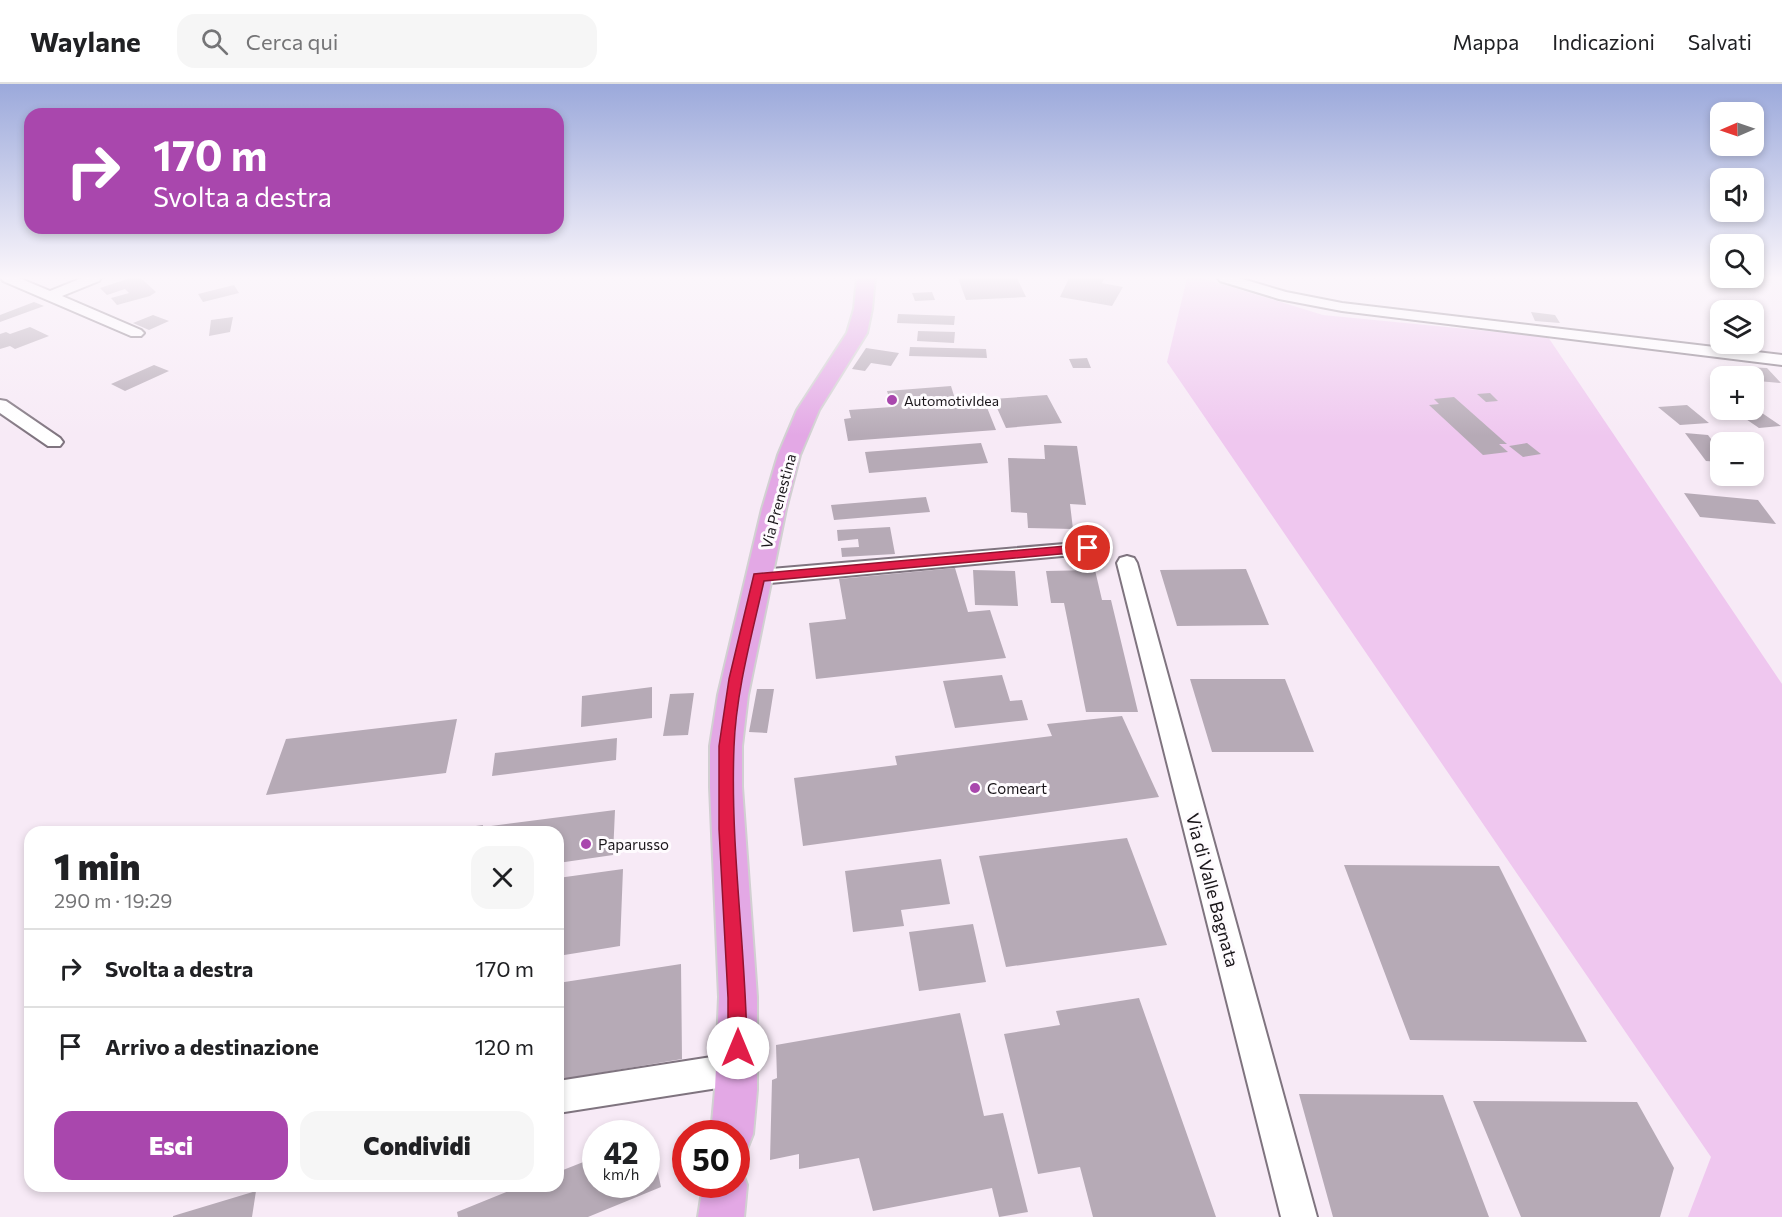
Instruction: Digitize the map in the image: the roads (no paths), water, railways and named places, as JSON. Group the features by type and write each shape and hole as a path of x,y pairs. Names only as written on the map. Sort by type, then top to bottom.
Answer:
{"main road":[{"name":"Via Prenestina","path":"733,1120 737,1069 738,998 728,852 726,746 736,679 789,456 808,410 858,331"},
{"path":"721,1217 723,1198"}],"street":[{"path":"130,331 135,333"},
{"path":"1540,331 1782,360"},
{"path":"0,405 54,442"},
{"path":"759,577 1088,548"},
{"name":"Via di Valle Bagnata","path":"1127,563 1299,1217"},
{"path":"564,1096 737,1069"}],"place":[{"name":"AutomotivIdea","path":"892,400"},
{"name":"Comeart","path":"975,788"},
{"name":"Paparusso","path":"586,844"}]}
